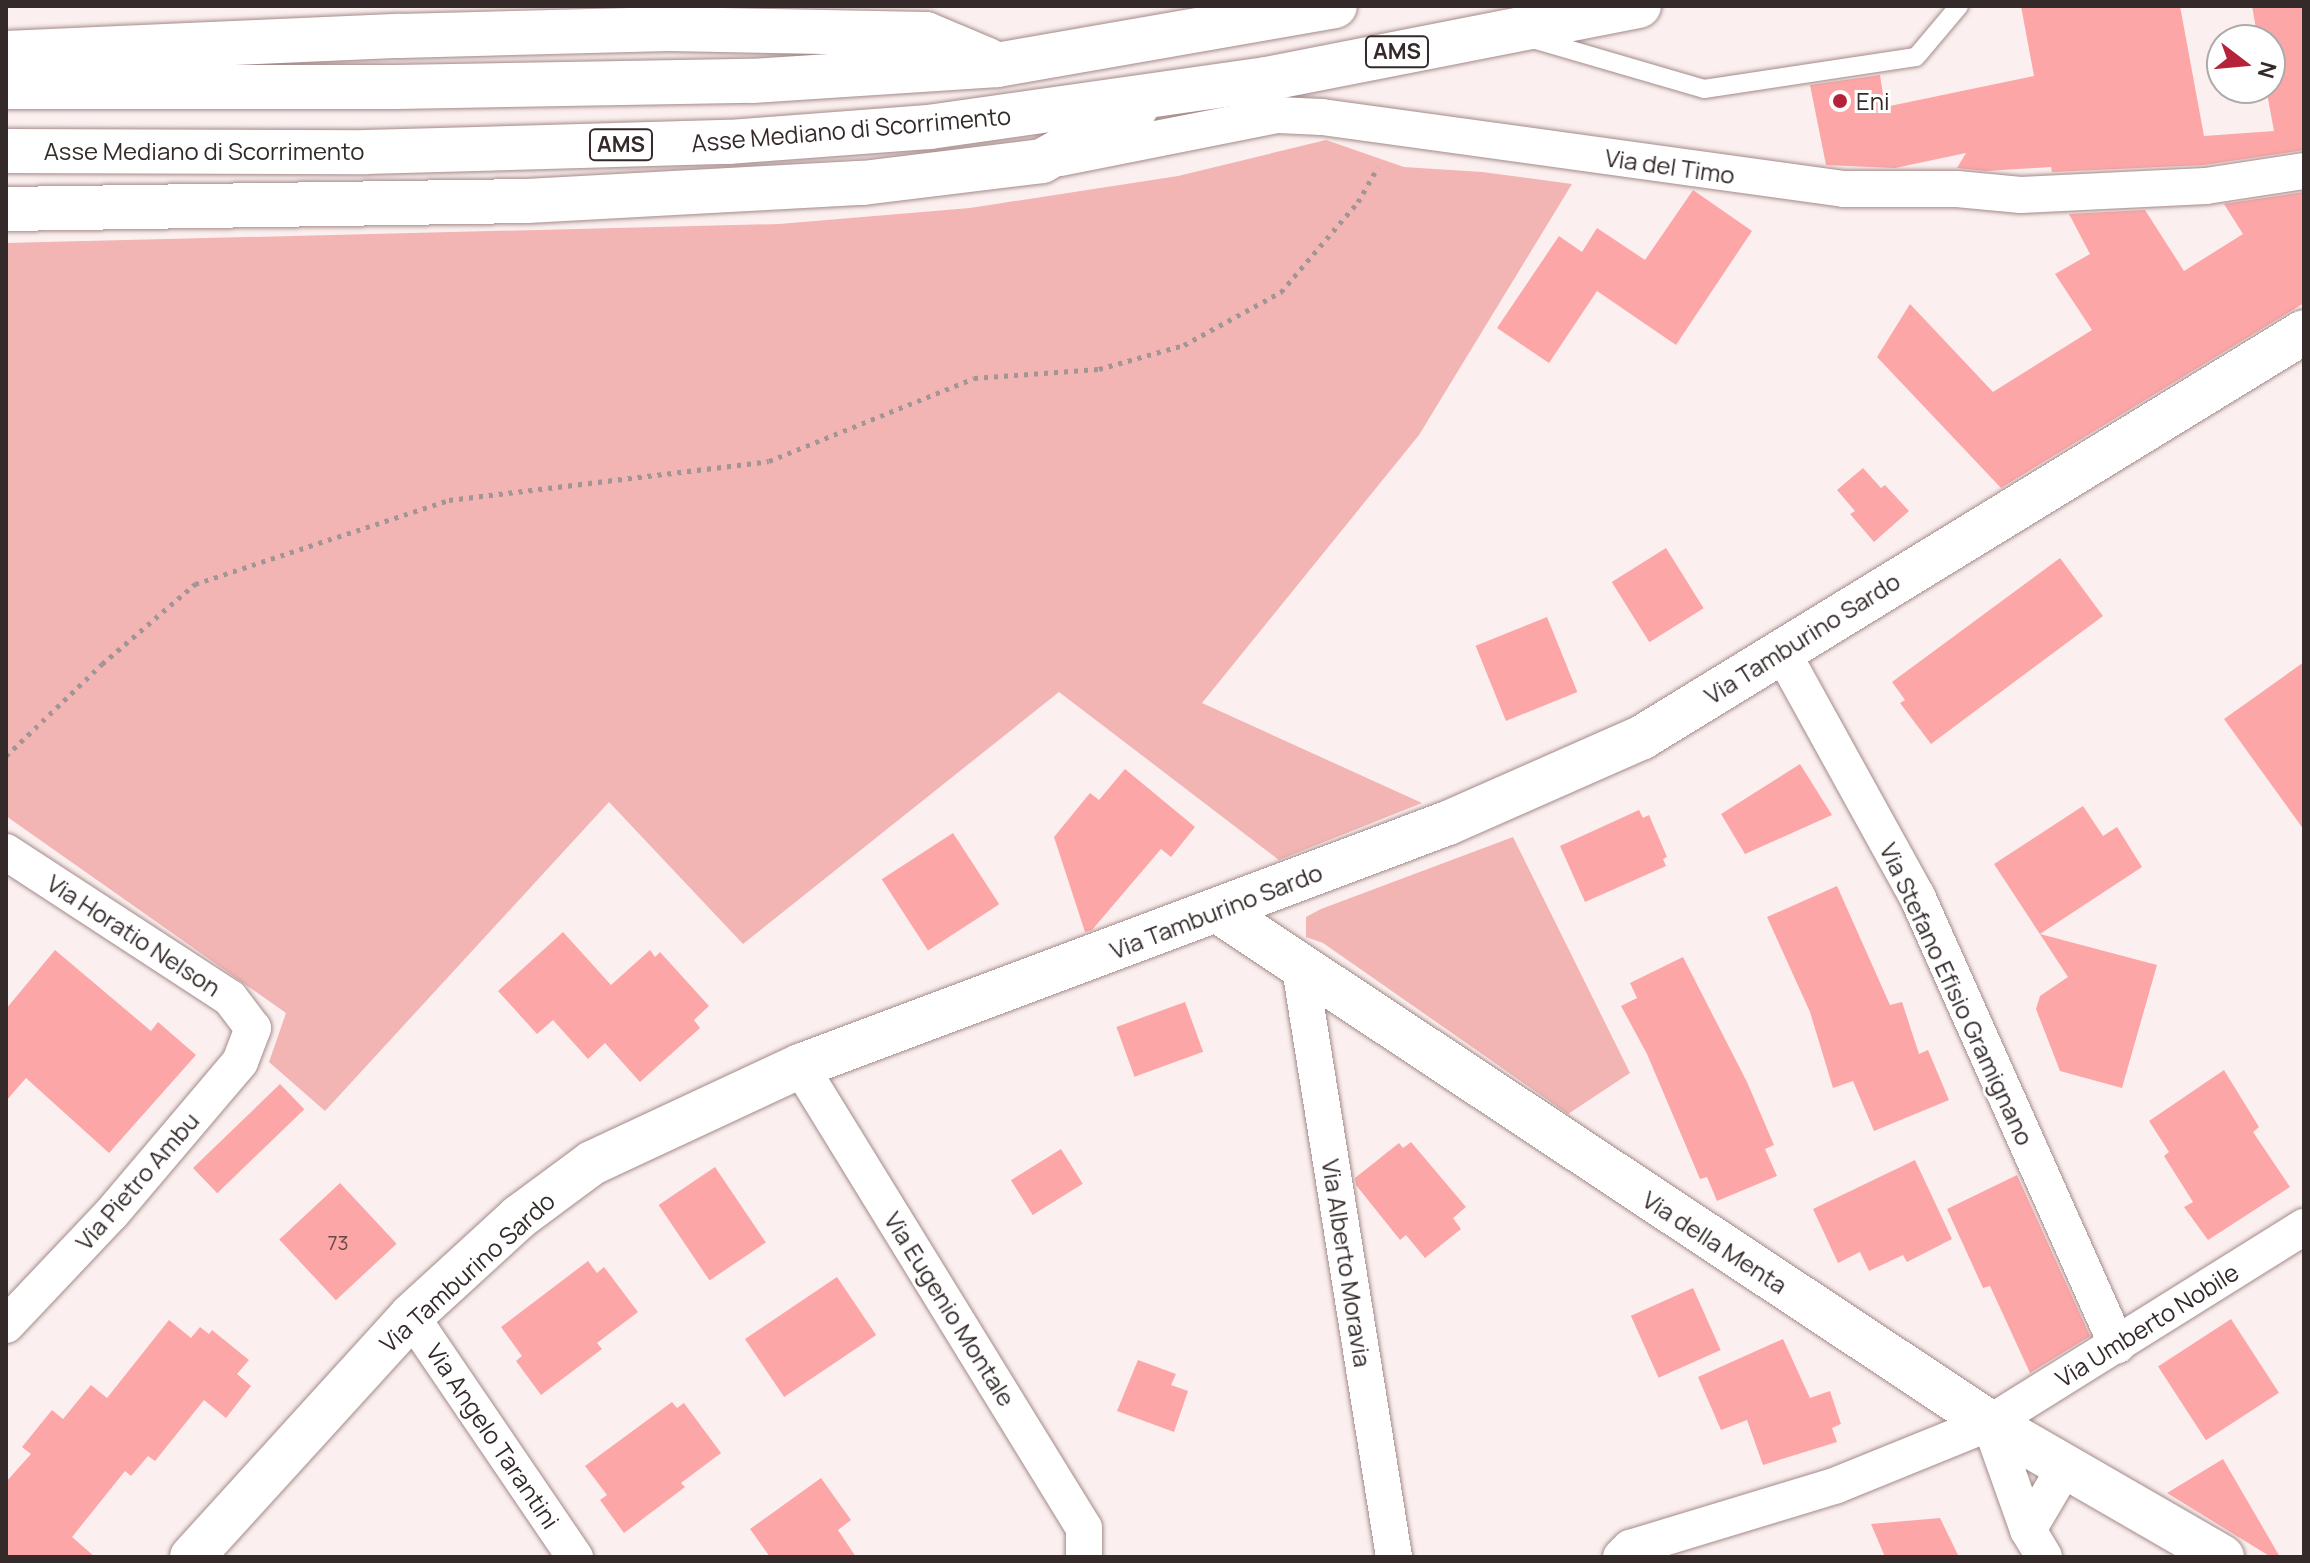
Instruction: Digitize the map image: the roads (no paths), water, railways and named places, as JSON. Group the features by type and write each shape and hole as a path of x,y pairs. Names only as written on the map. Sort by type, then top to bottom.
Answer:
{"main road":[{"path":"6,87 395,87 752,81 997,65 1335,6"},
{"name":"Asse Mediano di Scorrimento","path":"6,151 366,152 729,142 929,127 1266,79 1503,30 1639,6"},
{"path":"6,53 400,36 670,18 926,34 997,65"},
{"path":"6,209 527,201 863,183 1042,161 1155,97"},
{"name":"Via Tamburino Sardo","path":"192,1557 411,1316 519,1217 592,1163 800,1066 1448,823 1641,738 2304,332"},
{"name":"Via della Menta","path":"1218,911 1990,1423 2222,1557"}],"street":[{"name":"Via del Timo","path":"1042,161 1278,115 1400,128 1844,189 1957,189 2021,195 2206,186 2304,171"},
{"name":"Via Stefano Efisio Gramignano","path":"1781,650 1917,896 2117,1345"},
{"name":"Via Horatio Nelson","path":"6,852 230,998 253,1028"},
{"name":"Via Alberto Moravia","path":"1300,968 1394,1557"},
{"name":"Via Pietro Ambu","path":"6,1325 111,1214 240,1062 253,1028"},
{"name":"Via Eugenio Montale","path":"800,1066 1084,1528 1084,1557"},
{"name":"Via Umberto Nobile","path":"1621,1557 1630,1548 1655,1539 1837,1485 1990,1423 2304,1227"},
{"name":"Via Angelo Tarantini","path":"411,1316 575,1557"},
{"path":"1990,1423 2036,1543"},
{"path":"2036,1543 2065,1467"}],"lane":[{"path":"1503,30 1704,89 1916,57 1959,6"}],"place":[{"name":"Eni","path":"1840,101"}]}
